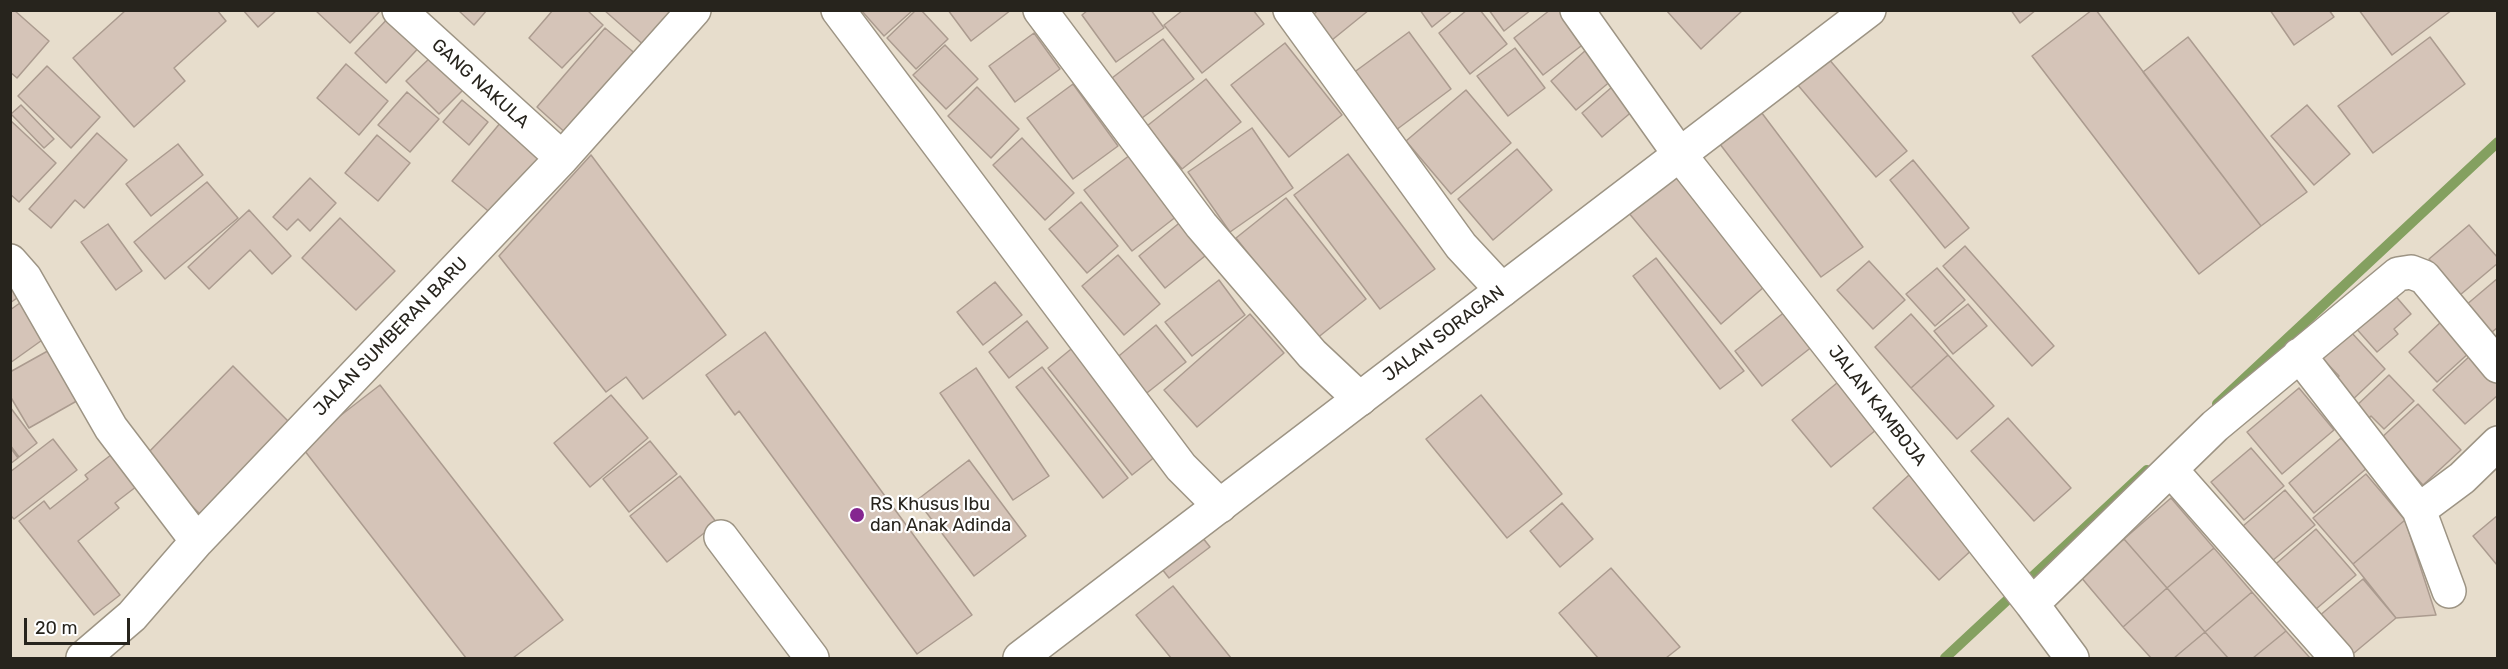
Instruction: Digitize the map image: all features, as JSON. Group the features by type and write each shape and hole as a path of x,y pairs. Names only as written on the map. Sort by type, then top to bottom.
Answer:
{"street":[{"name":"GANG NAKULA","path":"399,10 562,158"},
{"name":"JALAN SUMBERAN BARU","path":"83,658 132,616 197,541 562,158 694,10"},
{"path":"838,10 1181,466 1220,506"},
{"path":"1040,10 1201,225 1312,354 1360,399"},
{"path":"1290,10 1461,246 1502,290"},
{"name":"JALAN KAMBOJA","path":"1577,10 1680,155 1886,416 1997,562 2028,598 2072,658"},
{"name":"JALAN SORAGAN","path":"1020,658 1869,10"},
{"path":"10,261 25,278 111,428 197,541"},
{"path":"2028,598 2171,470 2215,426 2398,274 2411,272 2424,277 2435,287 2498,366"},
{"path":"2299,355 2419,510 2449,591"},
{"path":"2419,510 2462,478 2498,443"},
{"path":"2171,470 2337,658"},
{"path":"721,537 812,658"}],"building":[{"path":"10,10 14,10 49,41 17,78 10,72"},
{"path":"126,10 217,10 226,21 174,68 185,81 134,127 73,58"},
{"path":"243,10 277,10 258,27"},
{"path":"315,10 381,10 350,43"},
{"path":"458,10 487,10 474,25"},
{"path":"553,10 587,10 603,25 562,68 529,38"},
{"path":"604,10 678,10 646,47"},
{"path":"861,10 913,10 884,36"},
{"path":"916,10 921,10 948,39 916,69 887,38"},
{"path":"948,10 1011,10 971,41"},
{"path":"1088,10 1151,10 1164,28 1116,62 1082,15"},
{"path":"1183,10 1253,10 1264,24 1202,73 1164,25"},
{"path":"1318,10 1369,10 1332,40 1313,15"},
{"path":"1420,10 1453,10 1432,27"},
{"path":"1467,10 1480,10 1507,44 1470,74 1439,33"},
{"path":"1489,10 1531,10 1504,31"},
{"path":"1550,10 1559,10 1585,43 1543,75 1514,38"},
{"path":"1666,10 1743,10 1701,49"},
{"path":"2011,10 2036,10 2020,23"},
{"path":"2092,10 2096,10 2261,226 2199,274 2032,56"},
{"path":"2270,10 2329,10 2334,17 2294,45"},
{"path":"2359,10 2452,10 2392,55"},
{"path":"393,13 424,42 386,83 355,53"},
{"path":"605,28 638,56 569,136 537,107"},
{"path":"1409,32 1451,89 1392,133 1349,76"},
{"path":"1034,33 1060,69 1015,102 989,66"},
{"path":"2188,37 2307,192 2261,226 2143,72"},
{"path":"2430,37 2465,84 2373,153 2338,106"},
{"path":"1163,39 1194,79 1142,118 1112,78"},
{"path":"1285,43 1342,115 1289,157 1231,85"},
{"path":"945,45 978,79 946,109 913,75"},
{"path":"1515,48 1545,88 1508,116 1477,76"},
{"path":"1586,50 1612,80 1576,110 1551,81"},
{"path":"1822,51 1907,151 1876,177 1791,77"},
{"path":"434,54 466,87 439,114 406,81"},
{"path":"346,64 388,101 359,135 317,98"},
{"path":"47,66 100,117 71,148 18,96"},
{"path":"1206,79 1241,122 1182,169 1147,126"},
{"path":"1620,80 1641,104 1602,137 1582,113"},
{"path":"1073,84 1118,146 1073,179 1027,118"},
{"path":"977,87 1019,129 991,158 948,116"},
{"path":"1466,90 1511,143 1451,194 1406,141"},
{"path":"407,92 439,119 410,152 378,125"},
{"path":"1749,96 1863,247 1821,277 1707,127"},
{"path":"462,100 488,122 469,145 443,122"},
{"path":"21,105 54,139 44,148 11,114"},
{"path":"2307,105 2350,154 2314,185 2271,136"},
{"path":"506,116 547,149 493,215 452,181"},
{"path":"10,120 56,163 19,202 10,194"},
{"path":"1252,128 1293,188 1230,232 1188,172"},
{"path":"97,133 127,160 84,208 75,200 51,228 29,209"},
{"path":"377,135 410,163 378,201 345,173"},
{"path":"1022,138 1074,193 1045,220 993,165"},
{"path":"178,144 203,175 151,216 126,184"},
{"path":"1517,149 1552,190 1493,240 1458,199"},
{"path":"1348,154 1435,269 1380,309 1294,195"},
{"path":"591,155 726,335 643,399 626,377 606,392 499,256"},
{"path":"1130,155 1177,216 1132,251 1084,190"},
{"path":"1913,160 1969,228 1945,248 1890,180"},
{"path":"1673,164 1771,281 1721,324 1623,206"},
{"path":"310,178 336,203 310,231 298,219 287,230 273,217"},
{"path":"207,182 238,218 165,279 134,242"},
{"path":"1286,198 1366,299 1316,339 1236,238"},
{"path":"1081,202 1118,246 1087,273 1049,229"},
{"path":"249,210 291,256 272,274 250,250 209,289 188,267"},
{"path":"340,218 395,271 356,310 302,258"},
{"path":"1183,220 1210,252 1165,288 1139,256"},
{"path":"108,224 142,271 116,290 81,242"},
{"path":"2469,225 2498,258 2498,263 2460,295 2429,259"},
{"path":"1965,246 2054,346 2032,366 1943,266"},
{"path":"1118,255 1160,304 1124,335 1082,286"},
{"path":"1656,258 1744,371 1720,389 1633,276"},
{"path":"1869,261 1905,300 1873,329 1837,290"},
{"path":"1937,268 1965,300 1935,326 1906,294"},
{"path":"10,274 24,293 10,303"},
{"path":"2498,278 2498,327 2484,339 2459,311"},
{"path":"1219,280 1245,315 1192,356 1165,322"},
{"path":"995,282 1022,315 983,345 957,312"},
{"path":"2392,292 2411,314 2394,329 2398,334 2377,352 2354,326"},
{"path":"27,298 52,333 10,363 10,310"},
{"path":"1968,304 1987,326 1953,354 1934,331"},
{"path":"1786,311 1813,346 1762,386 1735,351"},
{"path":"1250,314 1284,353 1197,427 1164,390"},
{"path":"1911,314 1948,355 1911,388 1875,347"},
{"path":"1027,321 1048,348 1009,378 989,352"},
{"path":"2442,321 2470,352 2437,382 2409,352"},
{"path":"1156,325 1186,362 1143,396 1114,360"},
{"name":"RS Khusus Ibu dan Anak Adinda","path":"765,332 972,615 917,654 739,411 735,415 706,375"},
{"path":"2351,332 2385,369 2349,403 2331,384 2339,376 2322,358"},
{"path":"1076,345 1161,452 1132,475 1048,368"},
{"path":"53,348 82,398 29,428 10,396 10,372"},
{"path":"1948,355 1994,406 1957,439 1911,388"},
{"path":"2471,355 2498,384 2498,395 2465,424 2433,390"},
{"path":"233,366 294,427 204,518 143,458"},
{"path":"1042,367 1128,478 1103,498 1016,387"},
{"path":"976,368 1049,476 1013,500 940,393"},
{"path":"2389,375 2414,401 2384,429 2371,416 2365,422 2353,409"},
{"path":"1843,378 1882,425 1831,467 1792,420"},
{"path":"380,385 563,620 513,658 466,658 301,446"},
{"path":"2299,388 2334,430 2282,474 2247,432"},
{"path":"611,395 648,438 590,487 554,443"},
{"path":"1481,395 1562,494 1507,538 1426,439"},
{"path":"2418,404 2461,450 2423,485 2380,439"},
{"path":"10,407 37,443 19,457 10,445"},
{"path":"2008,418 2071,488 2034,521 1971,451"},
{"path":"2341,438 2367,468 2314,513 2289,483"},
{"path":"53,439 77,470 14,519 10,515 10,472"},
{"path":"650,441 677,474 629,512 603,479"},
{"path":"10,447 18,458 10,464"},
{"path":"2251,448 2284,486 2244,520 2211,482"},
{"path":"116,451 141,483 115,503 119,508 78,541 120,595 94,615 19,521 44,501 50,509 88,479 85,475"},
{"path":"969,460 1026,536 974,576 917,500"},
{"path":"2366,474 2405,520 2353,564 2313,518"},
{"path":"1909,475 1975,547 1939,580 1873,508"},
{"path":"680,476 717,523 667,562 630,516"},
{"path":"2285,490 2315,525 2272,561 2243,526"},
{"path":"2171,498 2214,548 2167,588 2124,539"},
{"path":"1562,503 1593,539 1560,567 1530,531"},
{"path":"2498,515 2498,565 2497,565 2473,536"},
{"path":"1187,518 1210,547 1169,578 1147,550"},
{"path":"2405,520 2436,615 2396,618 2353,564"},
{"path":"2316,529 2356,575 2309,615 2270,569"},
{"path":"2124,539 2167,588 2123,627 2080,576"},
{"path":"2214,548 2252,592 2205,632 2167,588"},
{"path":"1611,568 1680,647 1666,658 1598,658 1559,613"},
{"path":"2363,579 2396,618 2348,658 2312,622"},
{"path":"1173,586 1231,658 1171,658 1136,615"},
{"path":"2167,588 2205,632 2174,658 2151,658 2123,627"},
{"path":"2252,592 2286,631 2253,658 2228,658 2205,632"},
{"path":"2286,631 2310,658 2253,658"},
{"path":"2205,632 2228,658 2174,658"}],"waterway":[{"path":"2217,404 2498,142"},
{"path":"1945,658 2147,470"}],"place":[{"name":"RS Khusus Ibu dan Anak Adinda","path":"857,515"}]}
